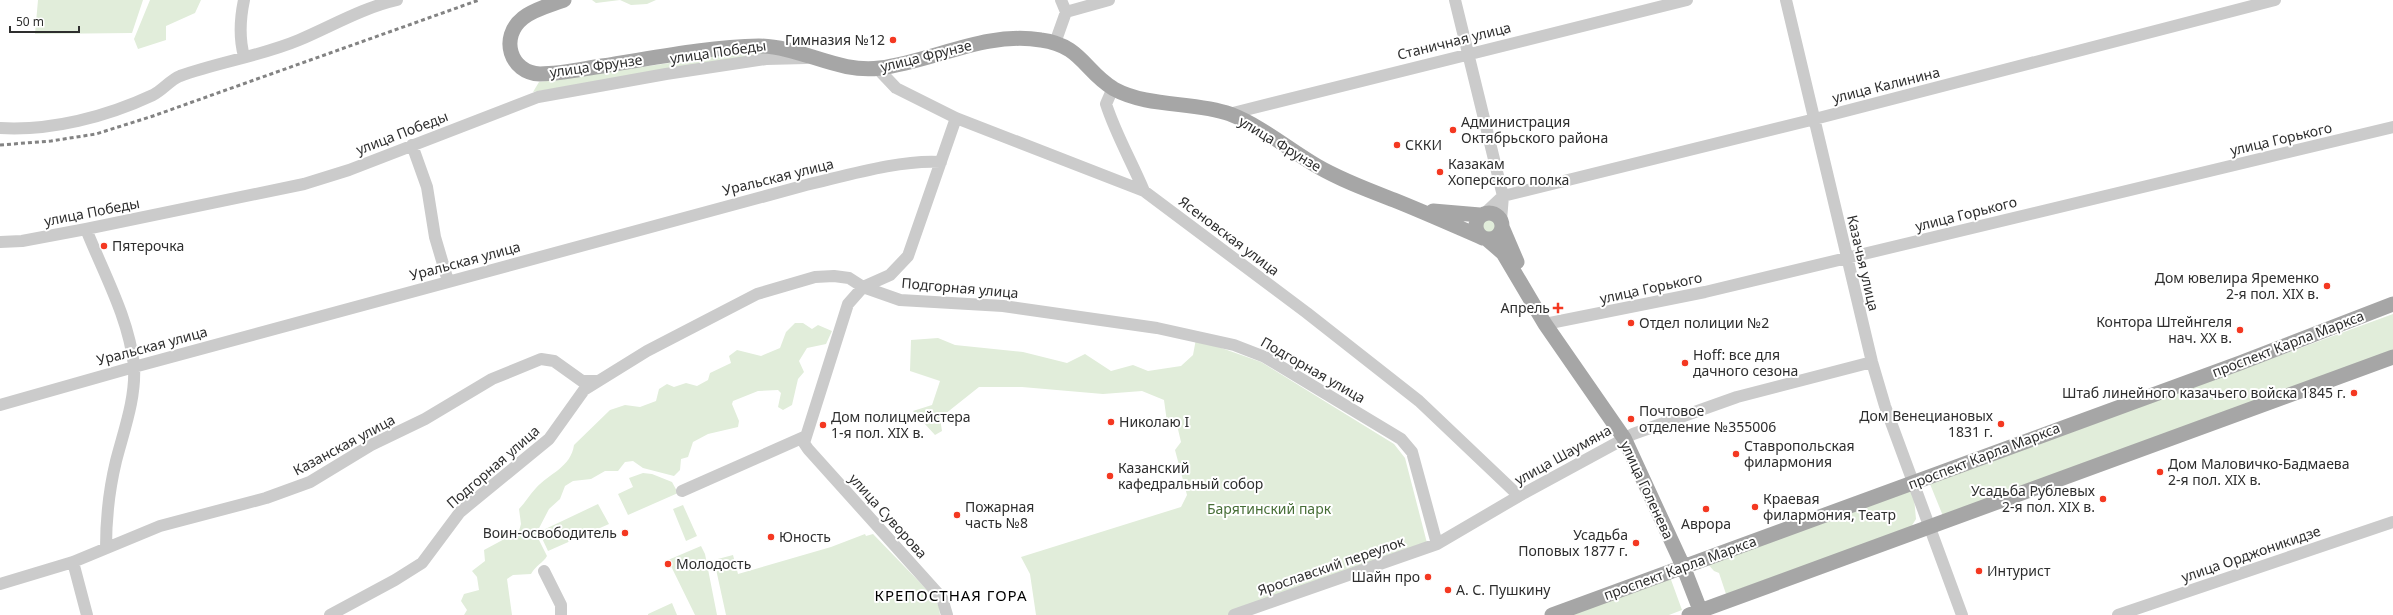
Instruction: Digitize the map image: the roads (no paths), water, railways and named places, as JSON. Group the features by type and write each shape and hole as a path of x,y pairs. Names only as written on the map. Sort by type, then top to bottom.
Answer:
{"main road":[{"name":"улица Фрунзе","path":"564,0 533,12 522,18 515,26 511,36 512,58 518,66 527,72 553,73 747,47 783,49 852,67 878,69 991,41 1025,38 1056,43 1077,55 1113,88 1138,97 1229,114 1252,124 1318,167 1486,239"},
{"name":"улица Фрунзе","path":"1399,202 1431,210 1483,214"},
{"path":"1492,212 1502,223 1496,237 1486,239 1477,233 1475,227 1476,220 1483,214 1492,212"},
{"name":"улица Голенева","path":"1502,223 1541,319"},
{"name":"улица Голенева","path":"1486,239 1503,253 1541,319 1629,436 1683,566 1697,614"},
{"name":"проспект Карла Маркса","path":"1552,615 1913,483 2393,304"},
{"path":"1697,614 1929,527 2393,357"}],"street":[{"path":"244,0 240,30 240,43 244,56"},
{"path":"0,128 24,130 61,124 115,110 154,94 178,77 298,40 356,13 398,0"},
{"path":"1056,43 1066,12 1061,0"},
{"path":"1066,12 1109,0"},
{"name":"улица Голенева","path":"1455,0 1502,196 1502,223"},
{"name":"Станичная улица","path":"1229,114 1468,53 1687,0"},
{"name":"Казачья улица","path":"1786,0 1813,120 1884,406 1962,615"},
{"name":"улица Калинина","path":"1502,196 1813,120 2240,4 2275,0"},
{"name":"улица Победы","path":"5,241 22,241 86,229 304,184 349,170 544,96 666,74 766,59 815,58"},
{"name":"Ясеновская улица","path":"878,69 896,88 956,118 1144,192 1307,312 1419,401 1519,496"},
{"path":"1113,88 1106,104 1117,137 1134,166 1144,192"},
{"path":"682,491 804,437 812,423 848,304 863,287 890,275 908,256 956,118"},
{"name":"улица Горького","path":"1541,319 1633,308 2393,128"},
{"path":"412,145 427,187 435,237 448,281"},
{"name":"Уральская улица","path":"0,405 448,281 806,185 865,171 928,161 941,162"},
{"path":"1483,214 1502,196"},
{"path":"86,229 125,325 134,367 130,409 116,461 106,518 106,548"},
{"path":"0,233 5,241"},
{"name":"Подгорная улица","path":"330,615 395,580 422,563 460,512 549,439 584,390 646,351 757,294 815,277 834,276 849,278 863,287 900,300 1003,306 1157,328 1234,345 1265,357 1401,439 1412,452 1437,544"},
{"name":"Казанская улица","path":"0,584 73,562 160,526 266,498 310,482 371,445 425,419 492,379 541,359 554,361 582,381 598,381"},
{"name":"улица Шаумяна","path":"1437,544 1519,496 1629,436 1737,397 1872,362"},
{"name":"улица Суворова","path":"804,437 808,449 942,598 947,615"},
{"name":"улица Орджоникидзе","path":"2118,615 2393,522"},
{"name":"Ярославский переулок","path":"1234,615 1437,544"},
{"path":"73,562 87,615"},
{"path":"544,571 561,605 561,615"}],"railway":[{"path":"0,145 51,141 96,134 153,116 479,0"}],"place":[{"name":"Гимназия №12","path":"893,40"},
{"name":"Администрация Октябрьского района","path":"1453,130"},
{"name":"СККИ","path":"1397,145"},
{"name":"Казакам Хоперского полка","path":"1440,172"},
{"name":"Пятерочка","path":"104,246"},
{"name":"Дом ювелира Яременко 2-я пол. XIX в.","path":"2327,286"},
{"name":"Апрель","path":"1558,308"},
{"name":"Отдел полиции №2","path":"1631,323"},
{"name":"Контора Штейнгеля нач. ХХ в.","path":"2240,330"},
{"name":"Hoff: все для дачного сезона","path":"1685,363"},
{"name":"Штаб линейного казачьего войска 1845 г.","path":"2354,393"},
{"name":"Почтовое отделение №355006","path":"1631,419"},
{"name":"Николаю I","path":"1111,422"},
{"name":"Дом Венециановых 1831 г.","path":"2001,424"},
{"name":"Дом полицмейстера 1-я пол. XIX в.","path":"823,425"},
{"name":"Ставропольская филармония","path":"1736,454"},
{"name":"Дом Маловичко-Бадмаева 2-я пол. XIX в.","path":"2160,472"},
{"name":"Казанский кафедральный собор","path":"1110,476"},
{"name":"Усадьба Рублевых 2-я пол. XIX в.","path":"2103,499"},
{"name":"Краевая филармония, Театр","path":"1755,507"},
{"name":"Аврора","path":"1706,509"},
{"name":"Пожарная часть №8","path":"957,515"},
{"name":"Воин-освободитель","path":"625,533"},
{"name":"Юность","path":"771,537"},
{"name":"Усадьба Поповых 1877 г.","path":"1636,543"},
{"name":"Молодость","path":"668,564"},
{"name":"Интурист","path":"1979,571"},
{"name":"Шайн про","path":"1428,577"},
{"name":"А. С. Пушкину","path":"1448,590"}],"district":[{"name":"КРЕПОСТНАЯ ГОРА","path":"951,596"}],"park label":[{"name":"Барятинский парк","path":"1269,509"}]}
